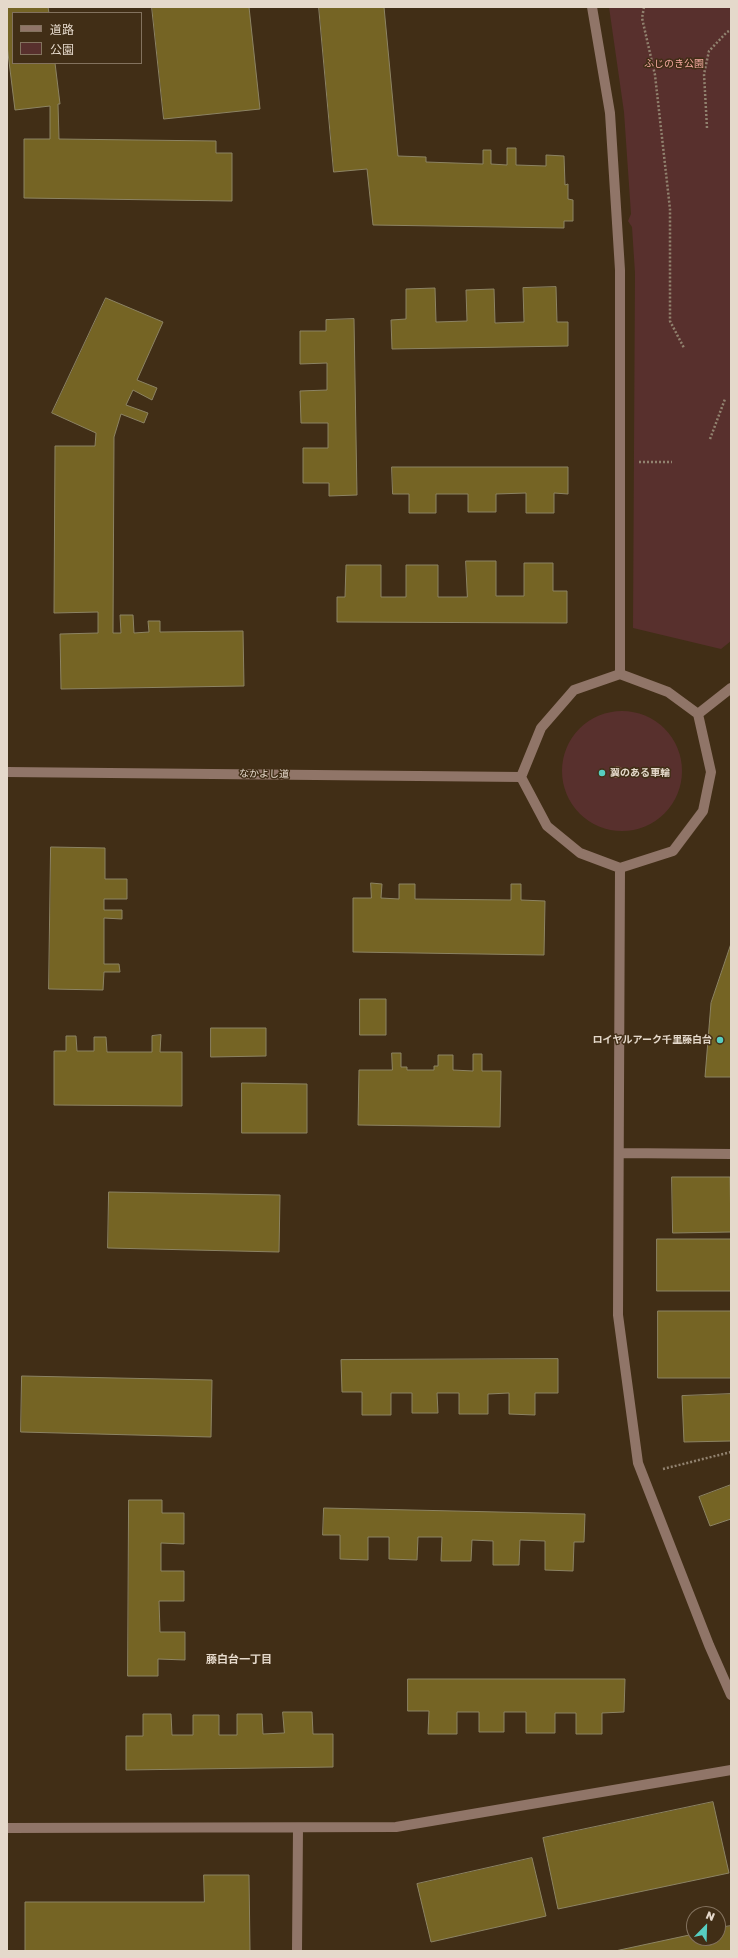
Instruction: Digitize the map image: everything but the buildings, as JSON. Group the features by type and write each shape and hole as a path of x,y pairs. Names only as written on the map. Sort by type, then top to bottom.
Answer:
{"street":[{"path":"592,7 610,113 620,270 620,674"},
{"path":"620,674 668,692 698,714 712,772 704,811 673,851 620,868 580,853 547,826 521,777 541,728 574,690 620,674"},
{"path":"698,714 731,688"},
{"name":"なかよし道","path":"7,772 521,777"},
{"path":"620,868 618,1315 638,1463 709,1645 731,1695"},
{"path":"619,1153 731,1154"},
{"path":"7,1828 396,1827 731,1770"},
{"path":"297,1951 298,1828"}],"path":[{"path":"644,7 642,18 655,75 670,209 670,321 684,348"},
{"path":"708,128 704,74 709,51 727,32 731,30"},
{"path":"710,439 725,399"},
{"path":"620,462 672,462"},
{"path":"663,1469 731,1452"}],"green space":[{"name":"ふじのき公園","path":"609,7 731,7 731,641 721,649 633,628 635,273 632,227 628,221 631,214 624,112"},
{"path":"622,711 645,715 665,728 678,748 682,771 678,794 665,814 645,827 622,831 599,827 579,814 566,794 562,771 566,748 579,728 599,715"}],"place":[{"name":"翼のある車輪","path":"602,773"},
{"name":"ロイヤルアーク千里藤白台","path":"720,1040"}],"district":[{"name":"藤白台一丁目","path":"239,1660"}]}
